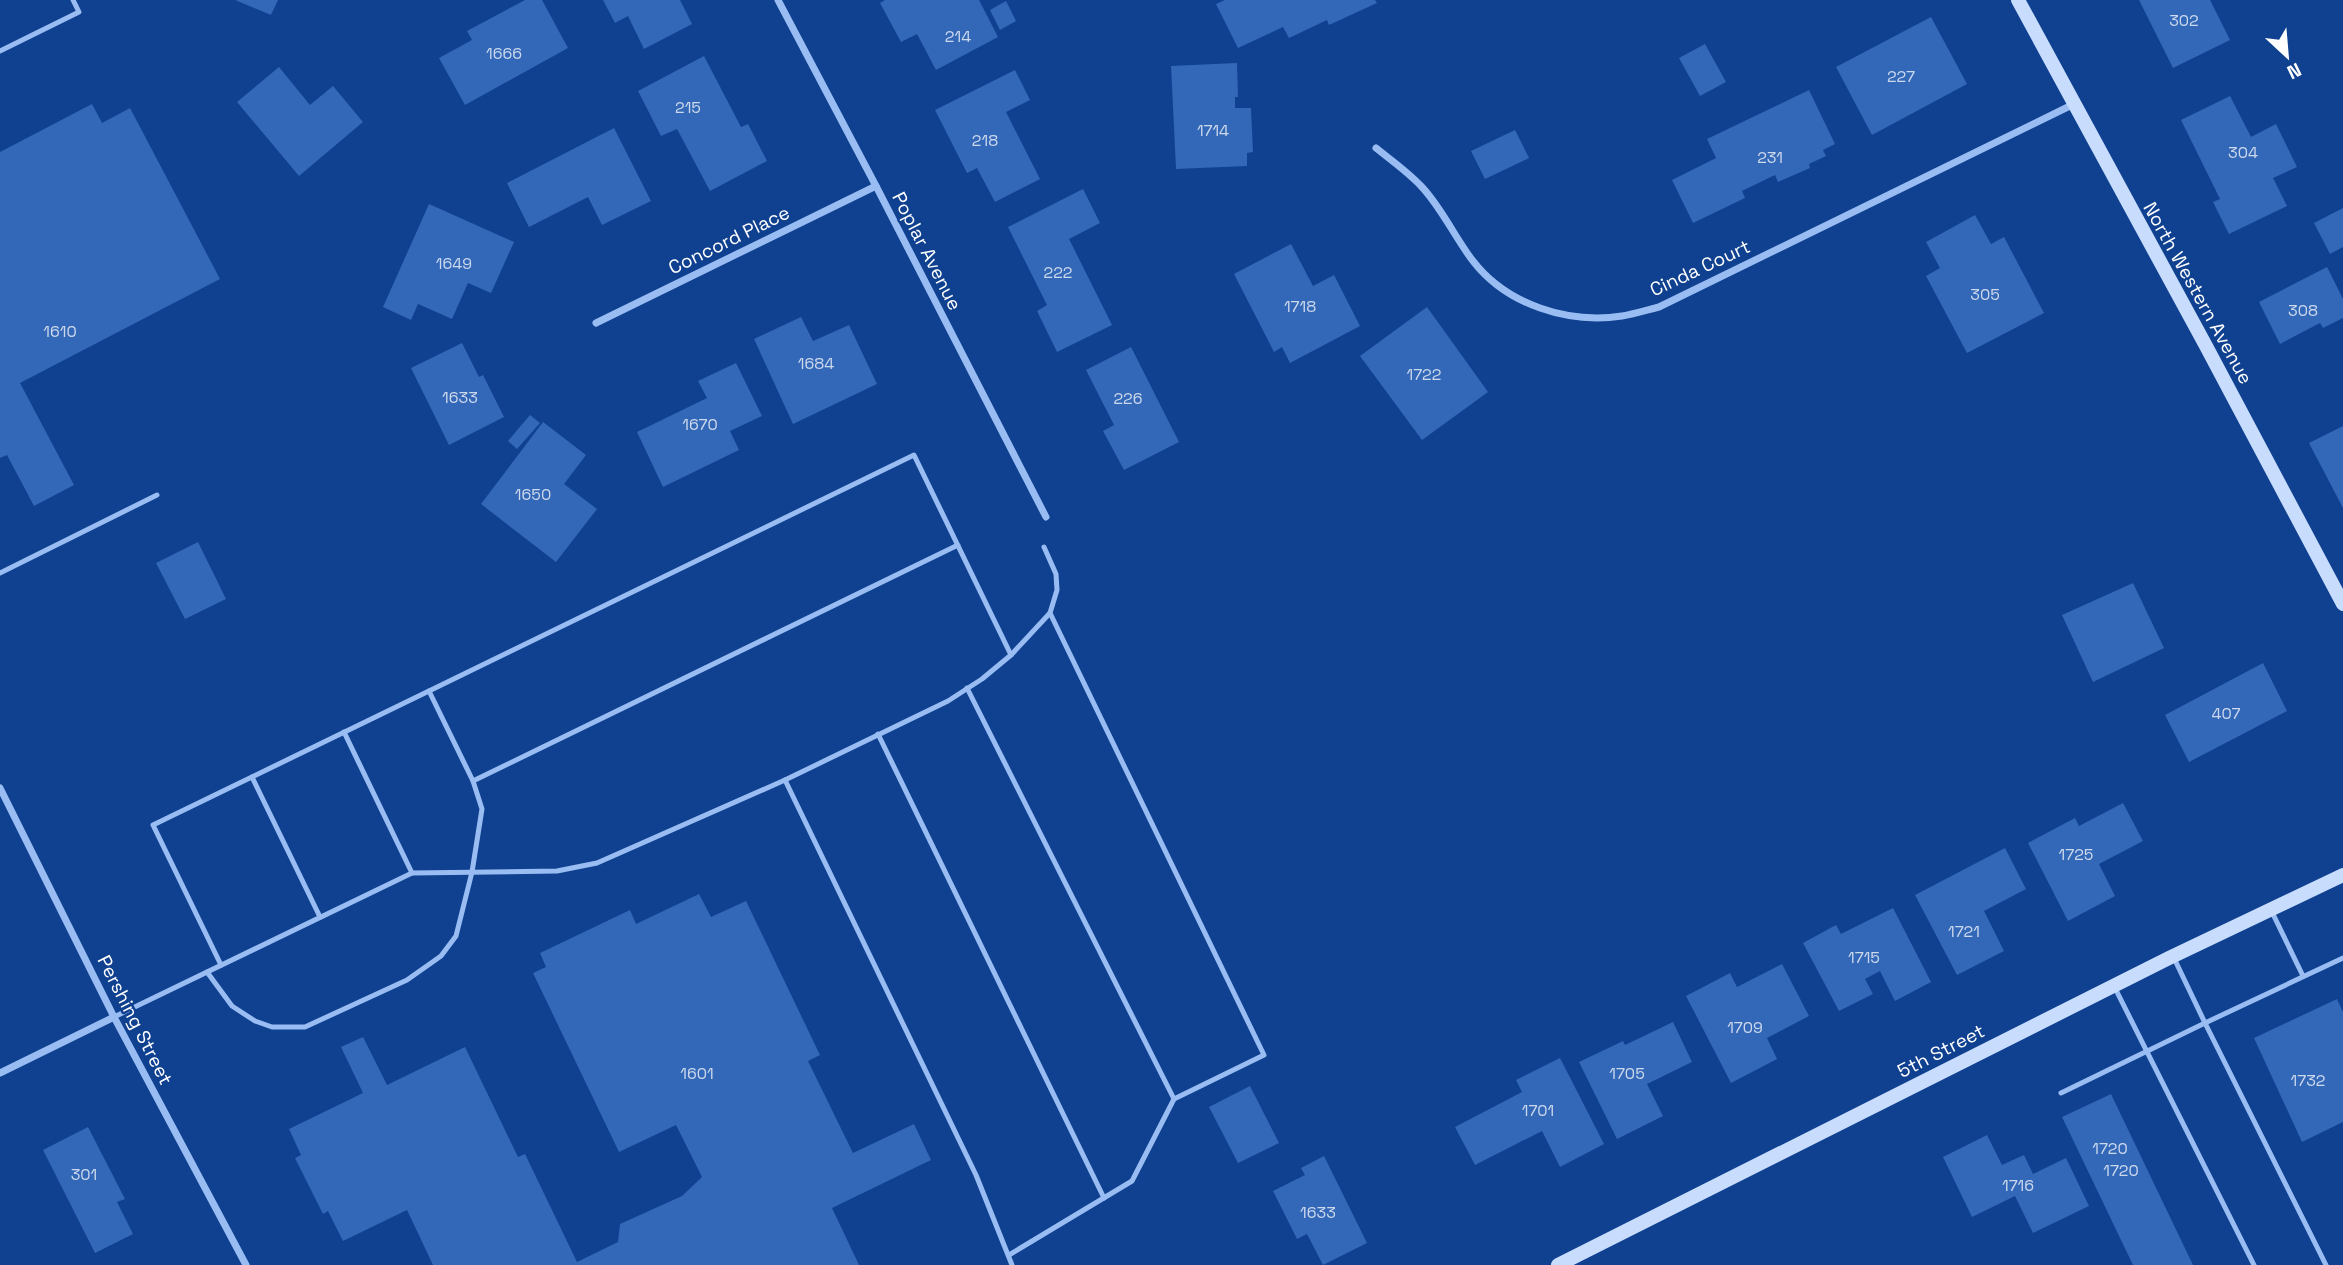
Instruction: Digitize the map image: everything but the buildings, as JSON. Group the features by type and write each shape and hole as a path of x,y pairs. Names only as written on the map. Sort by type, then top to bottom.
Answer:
{"main road":[{"name":"North Western Avenue","path":"2018,0 2343,604"},
{"name":"5th Street","path":"1558,1265 2174,956 2343,876"}],"street":[{"name":"Poplar Avenue","path":"778,0 1046,517"},
{"name":"Cinda Court","path":"1376,148 1422,186 1471,259 1501,289 1533,305 1561,314 1587,318 1623,316 1659,307 2074,104"},
{"name":"Concord Place","path":"596,323 876,186"},
{"name":"Pershing Street","path":"0,788 114,1017 246,1265"},
{"path":"0,1073 114,1017"}],"lane":[{"path":"0,51 79,12 73,0"},
{"path":"221,965 153,825 914,455 1011,655"},
{"path":"0,572 157,495"},
{"path":"473,781 958,545"},
{"path":"114,1017 412,873 557,872 597,863 785,780 948,701 1011,655 1050,613 1057,590 1056,574 1044,547"},
{"path":"1009,1255 1132,1181 1174,1099 1264,1055 1050,613"},
{"path":"967,688 1174,1099"},
{"path":"207,972 232,1006 255,1021 272,1027 305,1027 407,980 441,957 456,936 472,872 482,810 473,781 429,691"},
{"path":"344,732 412,873"},
{"path":"878,734 1104,1198"},
{"path":"252,777 320,917"},
{"path":"785,780 976,1175 1012,1265"},
{"path":"2271,909 2303,976"},
{"path":"2174,956 2326,1265"},
{"path":"2061,1093 2343,958"},
{"path":"2114,986 2254,1265"}]}
